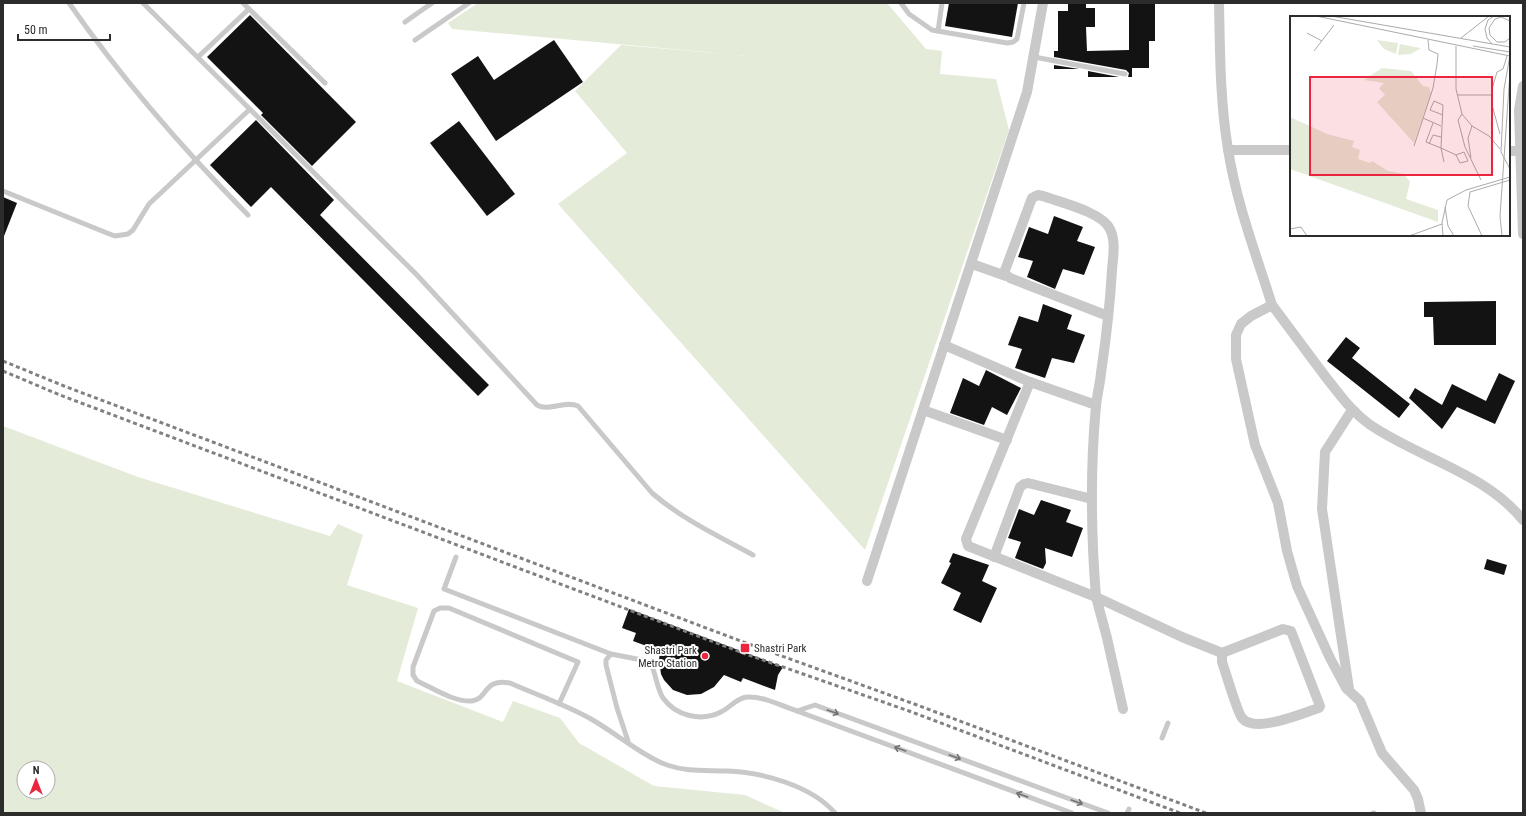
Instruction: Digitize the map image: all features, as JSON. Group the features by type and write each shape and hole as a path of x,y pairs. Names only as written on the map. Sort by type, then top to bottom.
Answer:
{"street":[{"path":"868,580 1027,92 1043,3"},
{"path":"1219,3 1222,99 1228,150 1237,192 1272,304 1308,355 1352,410 1388,436 1469,477 1496,496 1523,520"},
{"path":"1523,86 1519,103 1523,234"},
{"path":"1228,150 1290,150"},
{"path":"1510,151 1520,151"},
{"path":"1006,276 1004,269 1032,198 1035,196 1043,196 1096,216 1109,227 1112,235 1113,256 1108,316 1096,405 1092,539 1096,598 1108,638 1123,709"},
{"path":"972,264 1108,316"},
{"path":"1272,304 1251,316 1241,324 1236,335 1236,359 1255,445 1278,503 1287,551 1298,586 1330,658 1350,691 1360,701 1382,754 1414,790 1418,799 1421,813"},
{"path":"944,345 1030,382 1096,405"},
{"path":"1030,382 966,539 968,546 1096,598 1182,637 1222,653 1283,629 1291,631 1320,706 1319,708 1260,725 1250,723 1242,718 1222,662 1222,653"},
{"path":"923,410 1007,440"},
{"path":"1350,691 1322,509 1325,452 1352,410"},
{"path":"994,557 1020,487 1024,484 1028,483 1092,499"}],"lane":[{"path":"68,3 102,52 195,162 248,215"},
{"path":"143,3 249,110 416,274 537,405 542,408 566,404 578,406 652,493 679,515 753,555"},
{"path":"243,3 325,83"},
{"path":"404,22 432,3"},
{"path":"415,40 469,3"},
{"path":"901,3 909,14 932,30 1013,42 1019,34 1024,3"},
{"path":"938,31 942,3"},
{"path":"198,57 249,9"},
{"path":"1034,57 1125,74"},
{"path":"3,191 107,233 123,236 133,230 149,204 249,110"},
{"path":"456,557 444,589 611,654 642,660 651,664 663,698 675,709 687,716 705,717 721,712 740,699 755,697 797,711 1072,813"},
{"path":"559,704 578,662 449,608 440,608 434,611 413,667 413,675 417,681 460,700 473,701 479,698 493,683 501,681 510,683 590,719 666,765 691,771 735,771 776,778 817,798 835,813"},
{"path":"611,654 606,660 606,665 616,708 628,742"},
{"path":"797,711 815,705 1108,813"},
{"path":"1162,738 1168,723"}],"green space":[{"path":"478,3 887,3 926,49 942,51 940,74 996,79 1009,130 865,550 558,204 627,153 575,91 621,45 749,56 452,29 448,23"},
{"path":"3,426 138,477 330,536 338,524 363,535 347,585 418,608 397,681 503,722 513,701 560,718 579,743 654,786 745,795 785,813 3,813"}],"building":[{"path":"949,3 1018,3 1012,37 945,26"},
{"path":"1068,3 1086,3 1086,8 1095,8 1095,27 1086,27 1087,51 1129,50 1129,3 1155,3 1155,41 1149,41 1149,68 1132,68 1132,77 1128,77 1129,73 1126,70 1054,57 1054,51 1058,51 1058,11 1068,11"},
{"path":"250,15 356,122 312,166 261,115 263,113 207,57"},
{"path":"554,40 583,82 496,141 451,74 478,56 494,80"},
{"path":"1054,65 1079,69 1054,69"},
{"path":"1088,71 1119,77 1088,77"},
{"path":"256,120 334,200 320,215 489,385 478,396 271,187 251,207 210,165"},
{"path":"459,121 515,194 487,216 430,143"},
{"path":"3,197 17,203 4,236 3,236"},
{"path":"1054,216 1083,227 1077,241 1095,247 1084,275 1063,269 1055,289 1027,277 1033,261 1018,257 1029,227 1048,234"},
{"path":"1496,301 1496,345 1434,345 1433,317 1424,317 1424,302"},
{"path":"1043,304 1072,315 1067,329 1085,335 1074,363 1052,358 1045,378 1015,368 1022,349 1008,345 1019,316 1038,322"},
{"path":"1346,337 1360,348 1352,358 1410,404 1399,418 1327,361"},
{"path":"986,370 1021,388 1007,415 992,407 984,425 950,413 963,378 979,386"},
{"path":"1499,373 1515,381 1495,424 1457,407 1442,429 1409,398 1415,388 1442,405 1452,384 1486,401"},
{"path":"1041,500 1071,510 1066,522 1083,528 1072,557 1045,548 1046,563 1043,569 1015,558 1021,542 1008,538 1019,509 1034,515"},
{"path":"953,553 989,565 982,581 997,588 981,623 953,610 961,593 941,583 951,563 949,562"},
{"path":"1487,559 1507,565 1504,575 1484,569"},
{"name":"Shastri Park Metro Station","path":"629,609 783,667 778,675 775,690 743,678 741,682 724,675 714,687 701,694 687,695 673,690 661,674 659,660 660,651 633,641 636,633 622,628"}],"railway":[{"path":"3,361 64,386 746,643 1206,813"},
{"path":"3,371 60,395 743,653 909,711 1180,813"}],"place":[{"name":"Shastri Park","path":"745,648"},
{"name":"Shastri Park Metro Station","path":"705,656"}]}
